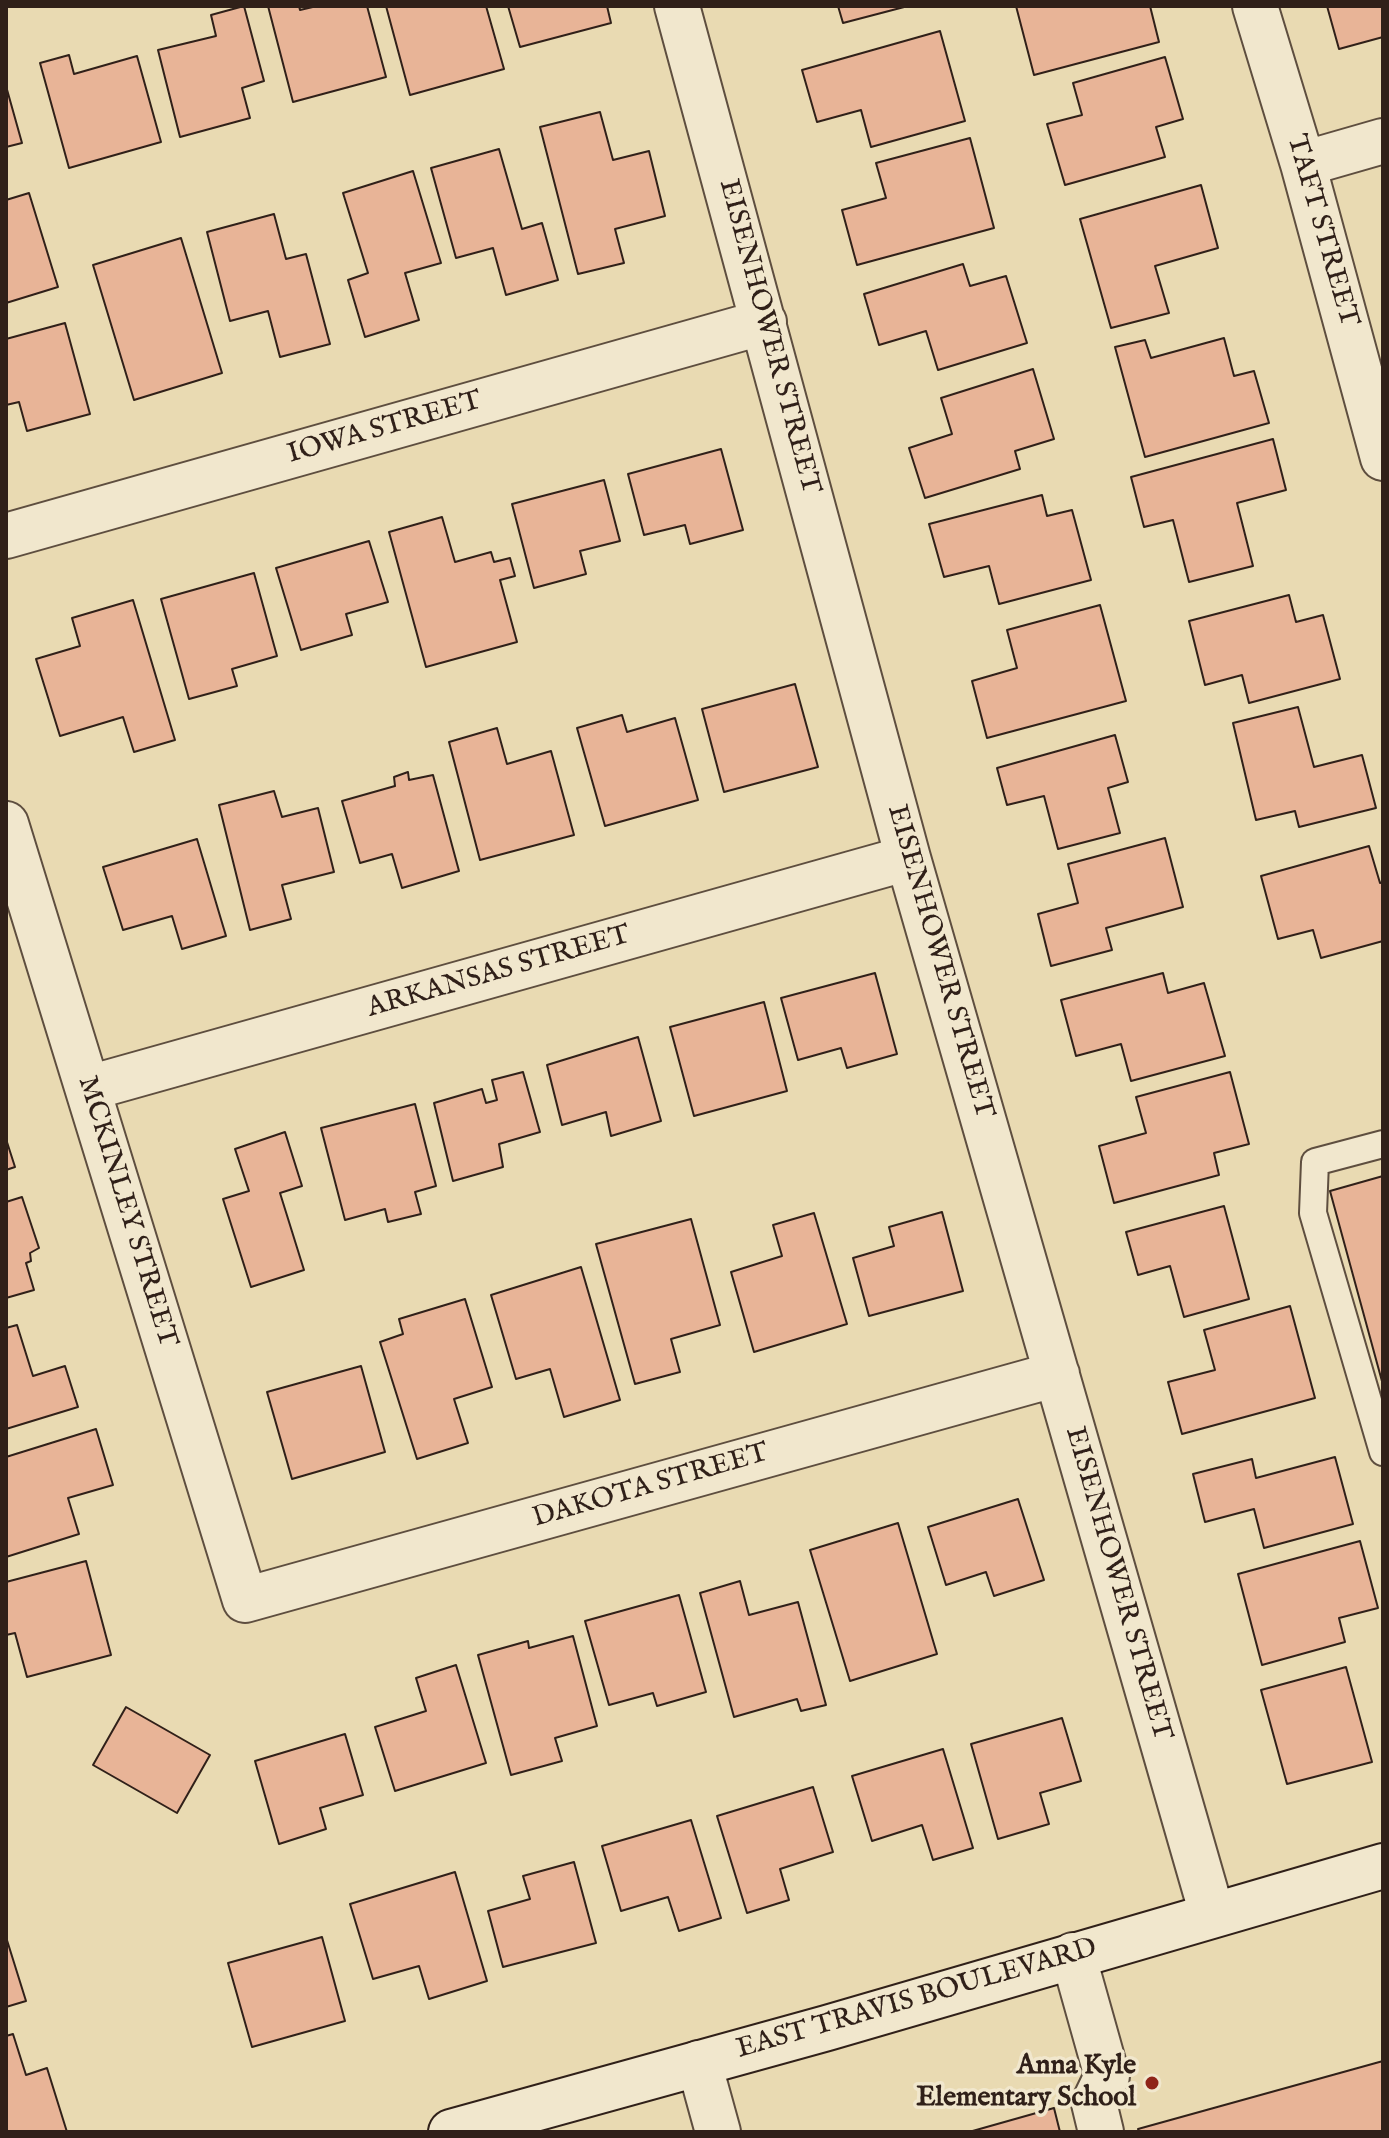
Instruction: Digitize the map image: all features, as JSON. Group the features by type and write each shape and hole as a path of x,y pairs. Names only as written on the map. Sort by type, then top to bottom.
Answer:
{"street":[{"name":"EISENHOWER STREET","path":"677,6 908,858 1212,1914"},
{"name":"TAFT STREET","path":"1255,6 1303,164 1383,458"},
{"path":"1303,164 1383,141"},
{"name":"IOWA STREET","path":"6,536 764,322"},
{"name":"MCKINLEY STREET","path":"6,824 245,1600"},
{"name":"ARKANSAS STREET","path":"89,1088 908,858"},
{"name":"DAKOTA STREET","path":"245,1600 1057,1374"},
{"name":"EAST TRAVIS BOULEVARD","path":"451,2132 827,2028 1383,1866"},
{"path":"1073,1955 1107,2076 1094,2103 1101,2132"},
{"path":"699,2063 718,2132"}],"lane":[{"path":"1383,1144 1315,1162 1313,1213 1383,1452"}],"building":[{"path":"244,6 264,81 242,88 250,118 180,137 158,50 216,36 211,15"},
{"path":"268,6 299,6 300,10 317,6 367,6 386,77 293,102"},
{"path":"386,6 486,6 504,69 410,95"},
{"path":"508,6 607,6 611,23 520,47"},
{"path":"838,6 908,6 843,23"},
{"path":"1016,6 1150,6 1159,42 1034,75"},
{"path":"1327,6 1383,6 1383,37 1339,49"},
{"path":"940,31 965,121 871,147 861,110 817,122 802,70"},
{"path":"69,55 74,74 137,56 161,142 69,168 40,63"},
{"path":"1165,57 1183,119 1156,127 1165,157 1065,185 1047,124 1082,115 1073,83"},
{"path":"6,86 22,143 6,147"},
{"path":"600,112 613,160 649,151 665,216 615,229 624,263 578,274 540,127"},
{"path":"970,138 994,228 857,265 842,210 886,198 876,163"},
{"path":"499,149 522,229 542,223 558,280 506,295 493,248 456,258 431,168"},
{"path":"413,171 441,263 405,273 419,320 365,337 348,280 368,273 343,193"},
{"path":"1201,185 1218,248 1155,266 1169,313 1111,328 1080,219"},
{"path":"29,193 58,287 6,303 6,200"},
{"path":"274,214 286,259 306,254 330,344 280,357 268,311 230,321 207,232"},
{"path":"181,238 222,373 134,400 93,265"},
{"path":"963,264 970,286 1006,276 1027,343 938,370 926,331 879,345 864,294"},
{"path":"65,323 90,414 27,431 19,402 6,405 6,339"},
{"path":"1224,338 1234,376 1254,371 1269,423 1145,457 1115,347 1145,340 1151,358"},
{"path":"1033,369 1054,439 1015,451 1020,469 925,498 909,448 952,434 941,398"},
{"path":"1273,439 1286,490 1237,503 1253,566 1189,582 1173,520 1144,527 1131,477"},
{"path":"721,449 743,530 690,544 685,525 644,535 628,474"},
{"path":"604,480 620,541 580,551 586,574 534,588 512,504"},
{"path":"1042,495 1047,516 1072,510 1091,580 999,604 989,566 944,577 929,524"},
{"path":"442,517 455,562 491,552 494,562 510,558 515,576 500,580 517,642 426,667 389,532"},
{"path":"369,541 388,602 346,614 352,635 301,650 276,568"},
{"path":"254,573 277,656 232,669 237,686 189,699 161,599"},
{"path":"1289,595 1296,622 1323,615 1340,679 1249,703 1242,675 1205,685 1189,621"},
{"path":"133,600 175,740 134,752 123,717 60,736 36,659 80,646 72,618"},
{"path":"1100,605 1126,701 987,738 972,681 1017,668 1007,630"},
{"path":"795,684 818,767 724,792 702,709"},
{"path":"1298,707 1314,767 1362,755 1376,808 1299,827 1295,811 1256,820 1233,723"},
{"path":"622,715 627,732 675,718 698,800 605,826 577,728"},
{"path":"497,728 507,764 551,751 574,835 480,860 449,742"},
{"path":"1115,735 1128,782 1108,788 1120,833 1058,849 1044,796 1007,805 997,768"},
{"path":"408,772 409,780 433,775 459,871 402,888 392,854 360,863 342,801 395,786 394,777"},
{"path":"274,791 282,817 318,808 334,872 282,885 291,919 250,930 219,805"},
{"path":"1165,838 1183,907 1106,928 1112,950 1051,966 1038,914 1078,903 1068,864"},
{"path":"197,839 226,936 182,949 172,916 123,930 103,867"},
{"path":"1369,846 1380,883 1383,882 1383,941 1321,958 1313,930 1278,939 1261,876"},
{"path":"875,973 897,1054 847,1068 841,1048 798,1060 781,998"},
{"path":"1163,973 1168,993 1204,983 1225,1056 1131,1081 1121,1044 1076,1056 1061,1000"},
{"path":"764,1002 787,1091 694,1116 670,1027"},
{"path":"638,1037 661,1121 611,1136 606,1112 562,1125 547,1065"},
{"path":"523,1072 540,1132 499,1144 503,1167 453,1181 434,1103 482,1089 486,1103 497,1100 492,1080"},
{"path":"1230,1072 1249,1144 1214,1153 1219,1175 1114,1203 1099,1146 1146,1133 1136,1097"},
{"path":"415,1104 436,1186 415,1192 421,1214 388,1222 385,1209 345,1220 321,1128"},
{"path":"285,1132 302,1186 280,1193 304,1270 251,1287 223,1199 249,1191 235,1149"},
{"path":"6,1139 15,1167 6,1170"},
{"path":"1383,1176 1383,1385 1330,1191"},
{"path":"22,1197 39,1248 30,1253 31,1261 26,1263 34,1290 6,1298 6,1202"},
{"path":"1224,1206 1249,1299 1184,1317 1170,1266 1138,1275 1126,1232"},
{"path":"942,1212 963,1291 869,1316 853,1258 894,1246 889,1227"},
{"path":"814,1213 847,1324 754,1352 731,1272 782,1256 773,1225"},
{"path":"691,1219 720,1325 671,1339 680,1372 635,1384 596,1244"},
{"path":"581,1267 620,1400 564,1417 550,1369 516,1379 491,1295"},
{"path":"465,1299 492,1387 454,1399 468,1443 417,1459 380,1342 403,1334 399,1319"},
{"path":"1290,1306 1315,1398 1182,1434 1168,1382 1215,1370 1204,1330"},
{"path":"17,1325 33,1376 65,1366 78,1407 6,1429 6,1328"},
{"path":"361,1366 385,1452 292,1479 267,1392"},
{"path":"96,1429 113,1485 68,1498 79,1534 6,1557 6,1457"},
{"path":"1335,1457 1353,1524 1264,1548 1254,1509 1205,1522 1193,1474 1252,1459 1256,1478"},
{"path":"1018,1499 1044,1580 994,1596 986,1572 946,1585 928,1527"},
{"path":"898,1523 937,1654 850,1681 810,1550"},
{"path":"1360,1541 1378,1608 1339,1618 1345,1642 1262,1665 1238,1574"},
{"path":"86,1561 111,1655 27,1677 15,1633 6,1635 6,1582"},
{"path":"740,1581 749,1615 798,1602 826,1705 801,1711 797,1699 734,1717 700,1593"},
{"path":"679,1595 706,1692 657,1706 653,1693 609,1705 585,1621"},
{"path":"573,1636 597,1726 555,1738 562,1761 511,1775 478,1655 528,1641 529,1648"},
{"path":"456,1665 486,1763 395,1791 375,1727 426,1711 416,1678"},
{"path":"1346,1667 1372,1762 1287,1784 1261,1690"},
{"path":"126,1707 210,1755 177,1813 93,1765"},
{"path":"1062,1718 1081,1781 1040,1793 1049,1824 998,1839 971,1744"},
{"path":"345,1734 363,1795 320,1808 326,1829 279,1844 255,1761"},
{"path":"943,1749 973,1848 933,1860 922,1825 872,1841 852,1776"},
{"path":"813,1787 833,1852 780,1869 789,1900 747,1913 717,1816"},
{"path":"691,1820 721,1918 679,1931 668,1897 621,1911 602,1846"},
{"path":"574,1862 596,1943 503,1967 488,1911 530,1899 523,1876"},
{"path":"455,1872 487,1981 429,1999 419,1966 373,1979 350,1904"},
{"path":"6,1937 26,2001 6,2007"},
{"path":"322,1937 345,2021 252,2047 228,1963"},
{"path":"13,2034 26,2075 47,2068 67,2132 6,2132 6,2036"},
{"path":"1383,2061 1383,2132 1139,2132 1138,2129"},
{"path":"1054,2108 1060,2132 969,2132"}],"place":[{"name":"Anna Kyle Elementary School","path":"1152,2083"}]}
